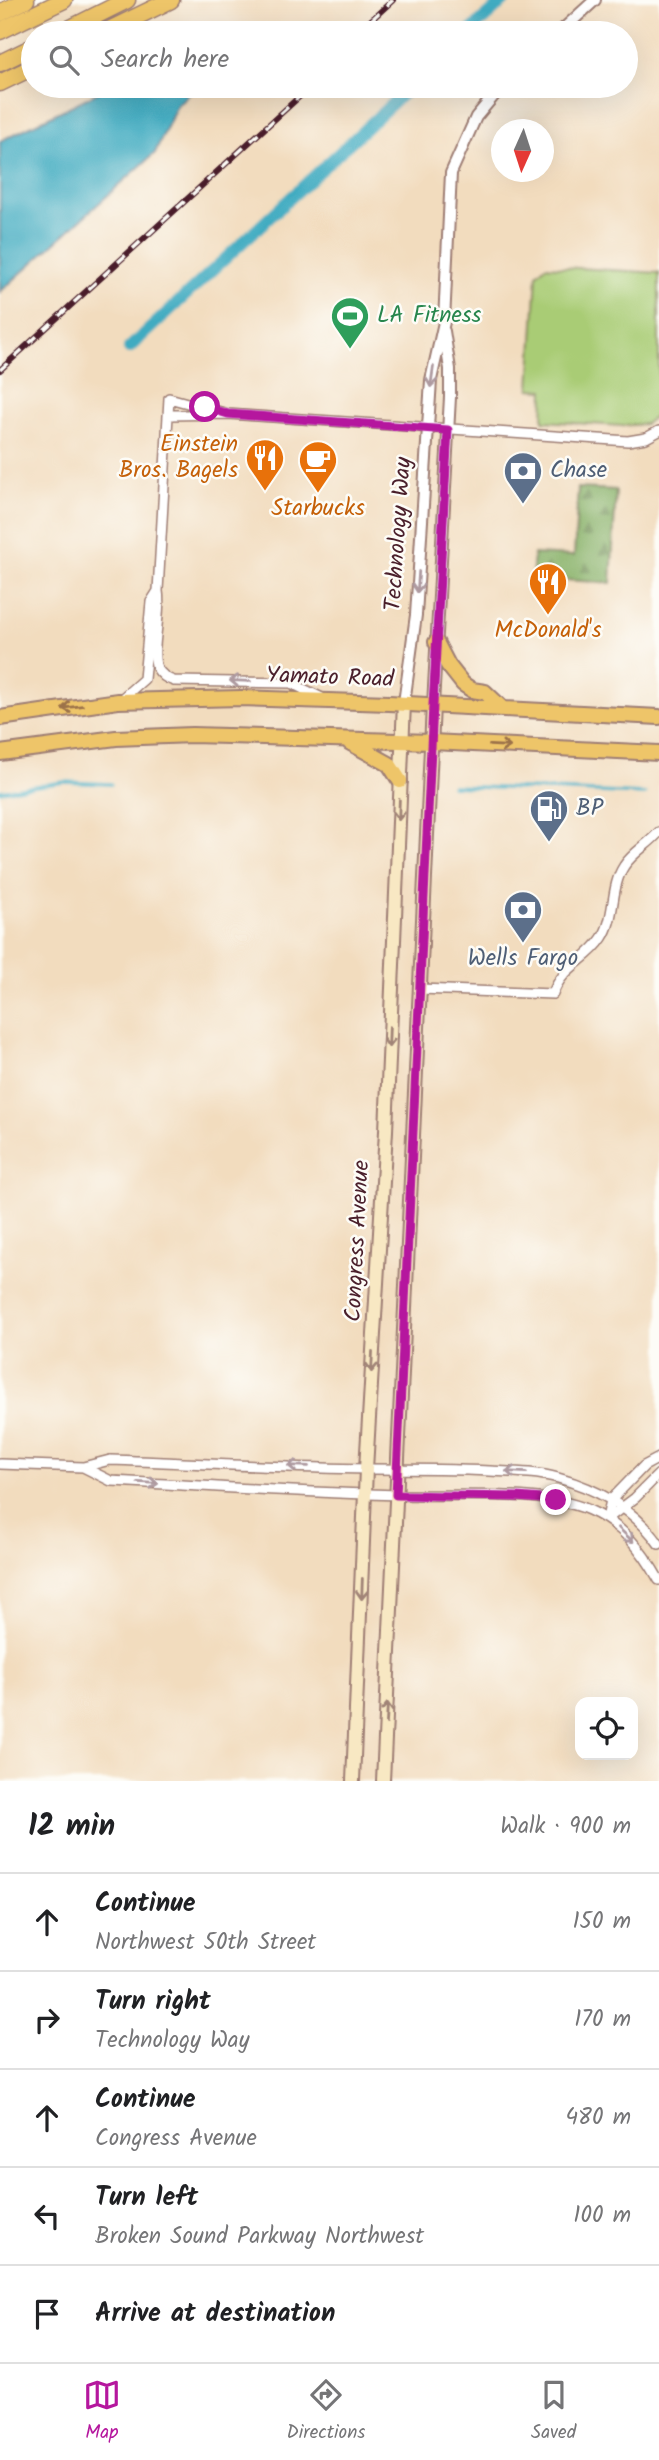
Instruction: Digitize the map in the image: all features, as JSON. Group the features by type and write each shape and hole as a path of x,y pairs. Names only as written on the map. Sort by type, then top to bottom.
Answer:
{"highway":[{"path":"0,13 26,0"},
{"path":"22,21 64,0"},
{"path":"85,21 127,0"},
{"path":"128,21 171,0"},
{"path":"0,32 21,22"},
{"path":"0,63 21,53"},
{"path":"0,83 21,73"}],"main road":[{"path":"436,642 448,666 463,684 472,690 485,692 503,709"},
{"name":"Yamato Road","path":"0,718 118,701 241,698 659,717"},
{"name":"Congress Avenue","path":"353,1781 366,1469 386,1131 404,704"},
{"path":"383,1781 433,705"},
{"path":"0,753 84,741 160,736 432,742 659,753"},
{"path":"345,740 389,764 400,781"}],"street":[{"path":"572,21 594,0"},
{"name":"Technology Way","path":"433,705 448,430 450,369 444,326 451,173 476,117 492,98"},
{"name":"Technology Way","path":"404,704 416,615 432,368 444,326"},
{"path":"228,414 169,398 156,663 161,673 174,681 291,683 329,701"},
{"path":"168,415 228,414 628,441 640,440 659,431"},
{"path":"118,701 144,679 151,602 158,591"},
{"path":"420,989 553,994 557,980 595,947 607,930 624,865 659,832"},
{"path":"607,1519 611,1500 644,1466 659,1458"},
{"path":"0,1464 83,1467 110,1460 538,1474 583,1486 611,1500 642,1522 659,1544"},
{"path":"83,1467 111,1481 366,1494 536,1498 577,1505 607,1519 642,1551 659,1580"},
{"path":"607,1519 659,1474"}],"green space":[{"path":"545,266 659,273 659,413 645,424 622,426 543,421 544,390 530,389 537,274"},
{"path":"578,488 616,490 611,583 532,578 534,554 574,556"}],"water":[{"path":"87,98 184,98 177,105 155,153 0,292 0,141"}],"waterway":[{"path":"481,21 505,0"},
{"path":"129,348 398,98"},
{"path":"0,791 64,782 111,784"},
{"path":"452,786 645,794"}],"railway":[{"path":"370,21 393,0"},
{"path":"0,370 298,98"}],"place":[{"name":"LA Fitness","path":"350,350"},
{"name":"Einstein Bros. Bagels","path":"265,492"},
{"name":"Starbucks","path":"318,494"},
{"name":"Chase","path":"523,505"},
{"name":"McDonald's","path":"548,616"},
{"name":"BP","path":"549,843"},
{"name":"Wells Fargo","path":"523,944"}],"route":[{"path":"205,407 228,414 448,430 396,1495 556,1500"}]}
